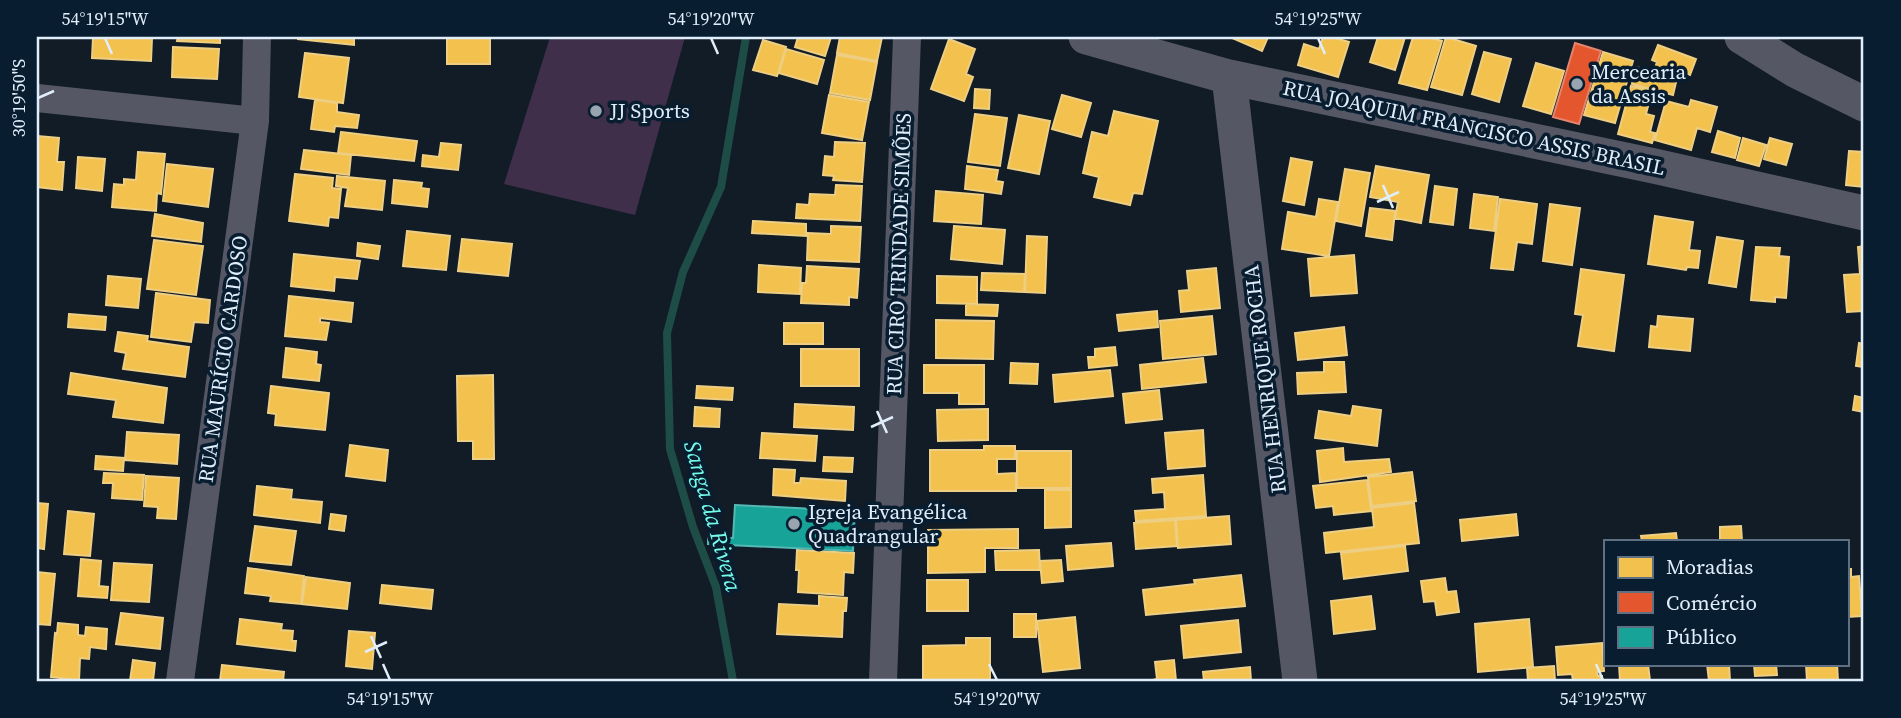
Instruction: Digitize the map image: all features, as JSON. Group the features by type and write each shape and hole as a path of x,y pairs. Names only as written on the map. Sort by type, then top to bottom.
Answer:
{"street":[{"name":"RUA MAURÍCIO CARDOSO","path":"180,681 255,121 257,37"},
{"name":"RUA CIRO TRINDADE SIMÕES","path":"883,681 907,37"},
{"name":"RUA JOAQUIM FRANCISCO ASSIS BRASIL","path":"1086,37 1229,77 1864,213"},
{"path":"1742,37 1795,70 1864,104"},
{"name":"RUA HENRIQUE ROCHA","path":"1229,77 1300,681"},
{"path":"37,98 255,121"}],"shaded area":[{"name":"JJ Sports","path":"550,37 685,37 635,215 504,184"}],"building: Moradias":[{"path":"93,37 152,38 151,61 92,58"},
{"path":"178,37 220,37 220,43 177,41"},
{"path":"354,37 354,45 298,39"},
{"path":"447,37 490,37 490,64 447,64"},
{"path":"798,37 831,37 825,56 795,47"},
{"path":"840,37 882,37 877,61 837,53"},
{"path":"1230,37 1268,37 1262,51"},
{"path":"1323,37 1349,42 1338,77 1298,65 1304,44 1319,49"},
{"path":"1378,37 1405,37 1395,70 1370,62"},
{"path":"1413,37 1442,41 1427,90 1399,83"},
{"path":"1446,37 1476,46 1462,95 1431,87"},
{"path":"949,39 975,49 966,74 973,77 964,101 931,89"},
{"path":"763,40 786,47 777,76 753,70"},
{"path":"1658,45 1696,59 1690,75 1678,71 1676,76 1655,68 1657,62 1652,60"},
{"path":"173,47 219,49 217,79 172,77"},
{"path":"786,49 824,60 817,84 779,73"},
{"path":"1484,52 1511,59 1499,102 1472,94"},
{"path":"1603,52 1633,61 1615,123 1584,115"},
{"path":"305,53 349,58 343,103 299,97"},
{"path":"837,55 877,62 870,100 830,93"},
{"path":"1536,63 1564,71 1551,114 1523,106"},
{"path":"1636,67 1677,78 1673,95 1632,84"},
{"path":"1631,86 1652,91 1646,114 1654,116 1650,132 1655,133 1652,143 1618,134"},
{"path":"975,89 990,90 989,109 974,108"},
{"path":"829,95 869,102 862,140 822,133"},
{"path":"1062,95 1091,103 1081,137 1052,129"},
{"path":"315,100 337,103 337,112 359,115 357,128 335,126 334,132 311,129"},
{"path":"1691,100 1717,107 1710,132 1697,128 1691,150 1655,140 1666,101 1689,107"},
{"path":"1114,111 1158,121 1142,194 1133,193 1130,205 1094,197 1099,177 1083,173 1092,132 1108,136"},
{"path":"975,114 1007,118 1000,166 968,162"},
{"path":"1019,115 1050,121 1039,174 1008,168"},
{"path":"1718,131 1740,138 1735,158 1712,152"},
{"path":"341,132 417,141 414,161 338,153"},
{"path":"37,136 59,138 57,162 64,162 62,190 37,187"},
{"path":"1743,138 1766,145 1759,166 1737,160"},
{"path":"1770,138 1792,144 1786,165 1764,159"},
{"path":"835,142 865,143 862,182 833,180 834,176 823,175 825,156 834,157"},
{"path":"441,143 461,145 458,170 422,166 423,155 439,157"},
{"path":"304,150 351,155 349,175 301,169"},
{"path":"1849,151 1864,152 1864,187 1846,185"},
{"path":"138,152 165,154 161,194 157,193 156,211 112,207 114,184 124,185 124,179 136,180"},
{"path":"78,157 105,159 102,191 76,188"},
{"path":"1291,158 1312,162 1304,205 1283,201"},
{"path":"167,164 213,169 208,207 163,201"},
{"path":"967,166 998,170 996,181 1003,182 1001,194 965,189"},
{"path":"1376,166 1429,175 1421,223 1395,218 1398,202 1370,197"},
{"path":"1345,169 1370,173 1361,226 1336,221"},
{"path":"295,174 333,178 332,188 341,189 338,218 329,217 328,226 289,221"},
{"path":"337,176 385,181 382,210 345,206 348,188 336,186"},
{"path":"394,180 422,183 421,188 429,189 427,207 392,203"},
{"path":"836,185 862,186 860,221 796,218 797,204 809,205 810,194 835,195"},
{"path":"1435,186 1457,189 1453,225 1430,222"},
{"path":"936,191 983,195 981,224 934,221"},
{"path":"1474,194 1498,197 1494,231 1470,228"},
{"path":"1319,199 1338,202 1329,256 1282,249 1288,212 1316,217"},
{"path":"1500,199 1537,204 1532,244 1517,242 1513,270 1491,268"},
{"path":"1550,204 1580,208 1572,265 1543,261"},
{"path":"1370,208 1395,211 1392,240 1366,236"},
{"path":"155,214 203,223 201,242 152,236"},
{"path":"1655,216 1693,222 1689,250 1700,251 1698,268 1687,267 1686,270 1648,264"},
{"path":"753,221 806,224 806,236 752,233"},
{"path":"831,226 861,227 859,262 807,260 808,233 831,234"},
{"path":"954,226 1005,230 1002,264 951,259"},
{"path":"407,231 450,236 446,270 403,266"},
{"path":"1027,236 1047,237 1045,293 1025,292"},
{"path":"1717,237 1743,241 1736,287 1709,283"},
{"path":"462,239 512,244 508,276 458,271"},
{"path":"154,240 203,246 196,295 147,289"},
{"path":"358,243 380,246 378,259 357,256"},
{"path":"1864,246 1863,316 1863,311 1847,312 1844,275 1860,274 1858,247"},
{"path":"1756,247 1780,248 1779,256 1789,257 1786,298 1775,297 1775,302 1751,300"},
{"path":"294,254 360,261 357,279 335,277 334,291 291,286"},
{"path":"1354,255 1357,293 1311,296 1308,259"},
{"path":"759,265 801,268 800,294 758,292"},
{"path":"807,266 859,269 857,298 849,297 849,305 801,303 802,283 806,283"},
{"path":"1216,268 1220,308 1181,312 1179,291 1189,290 1187,271"},
{"path":"1581,269 1624,275 1614,351 1578,346 1583,315 1575,314"},
{"path":"982,273 1025,274 1024,292 981,290"},
{"path":"108,276 141,279 138,308 106,305"},
{"path":"937,276 977,277 977,304 937,303"},
{"path":"156,293 210,300 208,323 194,322 191,342 151,337"},
{"path":"289,296 353,303 351,322 320,318 320,322 329,323 326,340 285,336"},
{"path":"966,304 998,305 997,316 966,315"},
{"path":"1157,311 1158,327 1119,331 1117,315"},
{"path":"69,314 106,317 105,330 68,327"},
{"path":"1212,316 1216,354 1163,359 1160,321"},
{"path":"1658,316 1693,319 1690,351 1649,347 1651,326 1657,327"},
{"path":"936,320 994,321 993,359 936,358"},
{"path":"784,323 823,323 823,344 784,344"},
{"path":"1344,327 1347,355 1298,360 1295,333"},
{"path":"118,332 148,336 147,341 189,347 185,377 123,369 126,353 115,351"},
{"path":"1859,343 1864,344 1864,367 1856,366"},
{"path":"1115,347 1117,365 1089,368 1088,357 1095,357 1095,349"},
{"path":"286,348 317,352 316,364 321,365 319,381 283,377"},
{"path":"801,349 859,349 859,386 801,386"},
{"path":"1203,358 1206,382 1142,389 1140,365"},
{"path":"1324,362 1344,362 1346,392 1298,394 1297,373 1324,372"},
{"path":"1011,363 1038,364 1037,384 1010,383"},
{"path":"924,365 984,365 984,404 959,404 959,393 924,393"},
{"path":"1110,370 1113,396 1055,402 1053,375"},
{"path":"71,373 167,388 163,423 113,417 116,400 68,394"},
{"path":"493,375 494,459 473,459 473,441 458,441 457,376"},
{"path":"271,386 329,393 325,430 275,425 276,414 268,413"},
{"path":"697,386 733,388 732,400 696,398"},
{"path":"1159,390 1162,419 1126,423 1123,394"},
{"path":"1855,396 1864,398 1864,412 1853,410"},
{"path":"795,404 854,407 853,430 794,427"},
{"path":"1353,406 1381,410 1377,446 1315,438 1319,411 1351,416"},
{"path":"695,407 720,409 719,427 694,426"},
{"path":"988,409 988,440 938,441 937,410"},
{"path":"1203,430 1205,466 1168,469 1165,433"},
{"path":"127,432 179,435 177,464 125,460"},
{"path":"762,433 817,436 815,461 760,458"},
{"path":"350,445 388,450 385,481 346,476"},
{"path":"984,446 1015,446 1015,459 997,459 997,474 1016,473 1016,491 930,491 930,450 984,450"},
{"path":"1343,448 1344,462 1389,459 1391,472 1320,482 1317,451"},
{"path":"1017,451 1071,451 1071,488 1017,488"},
{"path":"96,456 124,458 123,471 95,469"},
{"path":"824,457 853,458 852,472 823,471"},
{"path":"774,469 795,470 794,483 800,483 801,478 846,481 845,501 773,495"},
{"path":"1412,472 1416,501 1372,506 1368,477"},
{"path":"104,473 144,475 142,500 112,498 113,483 103,483"},
{"path":"1203,475 1206,516 1136,521 1135,511 1165,509 1164,492 1153,493 1152,479"},
{"path":"146,476 179,478 176,519 157,518 158,507 144,506"},
{"path":"1367,480 1371,511 1334,515 1333,506 1316,508 1313,486"},
{"path":"257,486 292,490 291,499 322,502 320,523 254,515"},
{"path":"1045,490 1071,490 1071,527 1045,528"},
{"path":"37,503 48,504 44,549 37,548"},
{"path":"1414,503 1419,543 1326,553 1324,533 1374,527 1372,508"},
{"path":"68,511 94,514 90,556 64,554"},
{"path":"331,514 346,516 344,531 329,529"},
{"path":"1516,514 1518,535 1462,541 1460,520"},
{"path":"1229,516 1231,544 1178,548 1176,520"},
{"path":"1175,520 1177,546 1136,549 1134,523"},
{"path":"255,526 296,531 291,565 250,561"},
{"path":"1741,526 1742,540 1720,540 1720,527"},
{"path":"1018,529 1018,548 985,548 985,572 928,573 928,530"},
{"path":"1676,533 1677,540 1642,540 1641,536"},
{"path":"1111,543 1113,566 1068,570 1066,546"},
{"path":"1405,546 1408,571 1344,579 1341,553"},
{"path":"797,550 854,553 853,573 844,572 843,595 798,592"},
{"path":"1039,550 1040,570 996,570 995,551"},
{"path":"81,559 101,561 99,586 108,587 107,598 78,596"},
{"path":"1061,560 1063,581 1042,583 1040,561"},
{"path":"114,563 152,565 149,602 111,600"},
{"path":"248,568 304,576 301,604 270,601 271,596 245,593"},
{"path":"1848,569 1851,569 1851,577 1859,576 1862,616 1848,617"},
{"path":"37,572 55,574 50,625 37,624"},
{"path":"1241,575 1245,606 1146,615 1143,590 1195,584 1194,580"},
{"path":"306,577 350,583 347,609 302,604"},
{"path":"1445,578 1447,592 1456,591 1459,612 1437,615 1435,601 1424,602 1421,581"},
{"path":"927,580 968,580 968,611 927,611"},
{"path":"382,585 433,590 431,609 380,603"},
{"path":"819,596 847,598 846,611 843,611 842,637 777,634 779,604 819,606"},
{"path":"1371,596 1375,629 1334,634 1331,601"},
{"path":"121,613 163,618 160,649 116,644"},
{"path":"1014,614 1036,614 1036,637 1014,637"},
{"path":"1075,617 1080,668 1043,672 1037,621"},
{"path":"240,619 282,624 281,630 293,631 295,651 237,644"},
{"path":"1529,619 1533,667 1478,672 1475,624"},
{"path":"1238,620 1241,652 1184,658 1181,626"},
{"path":"58,623 78,625 78,635 85,636 86,627 107,629 106,649 90,647 89,659 80,658 79,680 51,677"},
{"path":"349,631 375,633 372,669 346,666"},
{"path":"966,638 990,638 990,681 923,681 923,646 966,645"},
{"path":"1602,643 1604,671 1597,672 1598,676 1602,676 1602,681 1573,681 1572,674 1558,675 1556,647"},
{"path":"133,660 155,663 153,681 130,681"},
{"path":"1174,660 1176,681 1148,681 1157,679 1155,662"},
{"path":"222,665 284,672 283,681 220,681"},
{"path":"1554,666 1555,681 1528,681 1527,668"},
{"path":"1619,666 1648,666 1650,681 1620,681"},
{"path":"1707,666 1729,666 1730,681 1709,681"},
{"path":"1754,666 1776,666 1777,675 1755,676"},
{"path":"1806,666 1837,666 1838,681 1807,681"},
{"path":"1250,667 1251,681 1204,681 1203,672"}],"building: Comércio":[{"name":"Mercearia da Assis","path":"1575,43 1601,51 1579,124 1553,117"}],"building: Público":[{"name":"Igreja Evangélica Quadrangular","path":"735,505 855,511 853,551 708,544 708,537 733,538"}],"waterway":[{"name":"Sanga da Rivera","path":"733,681 716,587 693,527 670,449 667,333 683,272 721,187 746,37"}],"place":[{"name":"Mercearia da Assis","path":"1577,84"},
{"name":"JJ Sports","path":"596,111"},
{"name":"Igreja Evangélica Quadrangular","path":"794,524"}]}
